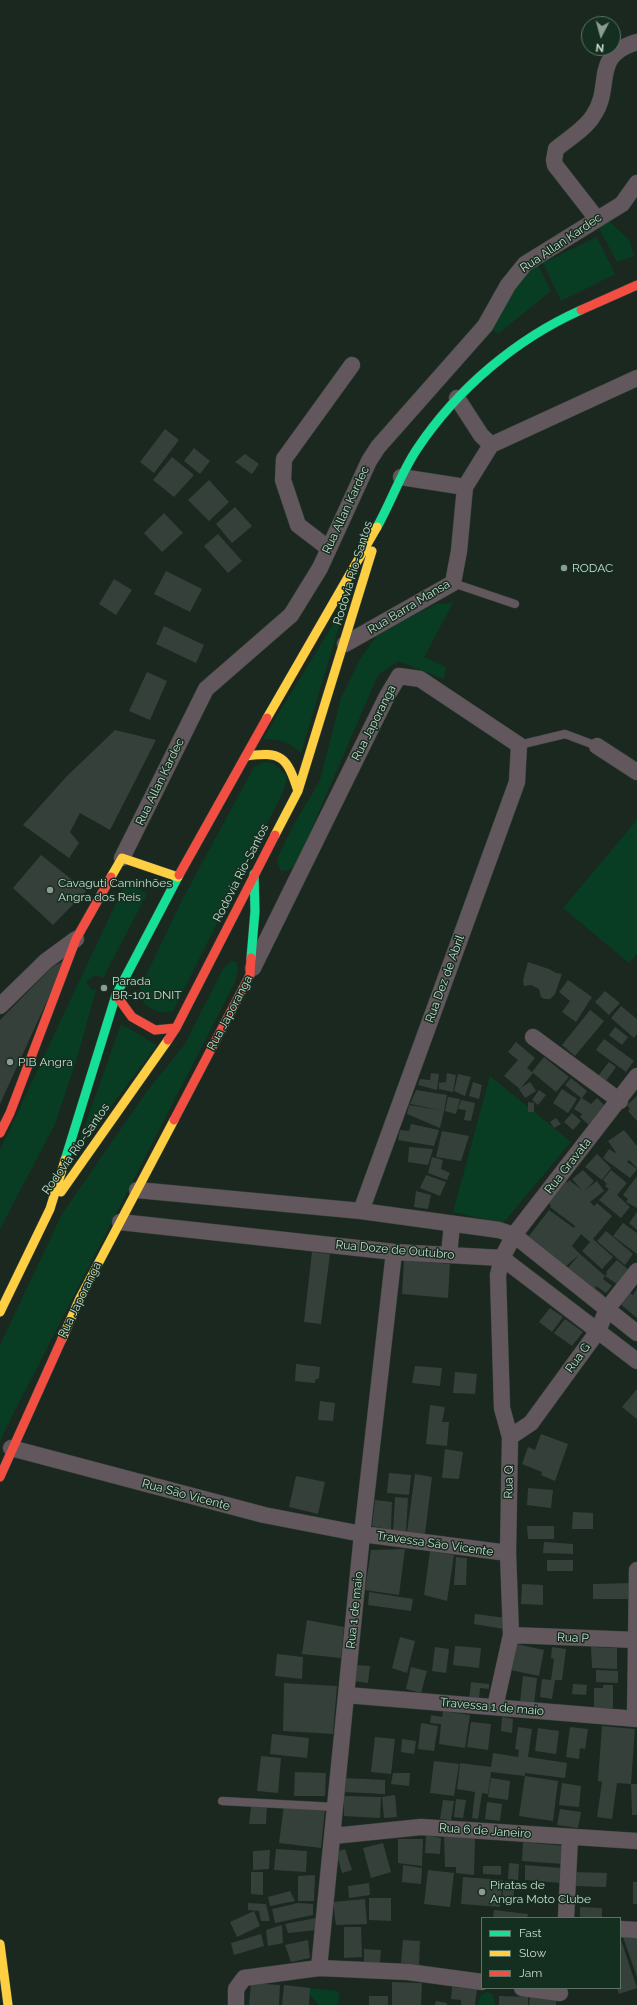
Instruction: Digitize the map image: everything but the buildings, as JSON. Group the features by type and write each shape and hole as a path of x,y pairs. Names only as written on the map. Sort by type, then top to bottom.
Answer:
{"main road":[{"name":"Rodovia Rio-Santos","path":"0,1312 50,1208 116,995 178,876 383,516 401,476 416,450 441,416 457,398 505,356 560,319 637,285"},
{"name":"Rodovia Rio-Santos","path":"50,1208 176,1028 298,791 345,644 383,516"},
{"path":"246,756 268,752 284,758 291,770 298,791"},
{"path":"0,1133 10,1113 76,939 122,858 178,876"},
{"path":"250,975 255,912 254,874"},
{"name":"Rua Japoranga","path":"0,1476 11,1448 80,1298 250,975"},
{"path":"116,995 132,1017 155,1030 176,1028"},
{"path":"0,1944 8,2005"}],"street":[{"path":"597,219 555,165 554,160 556,149 586,123 598,107 606,68 612,56 618,50 637,42"},
{"name":"Rua Allan Kardec","path":"122,858 206,689 291,615 320,568 369,462 378,447 485,326 515,274 525,264 622,204 637,183"},
{"path":"328,548 298,525 283,480 284,459 352,365"},
{"path":"457,398 480,435 491,445 637,378"},
{"name":"Rua Barra Mansa","path":"345,644 453,583 459,551 465,487 491,445"},
{"path":"401,476 465,487"},
{"name":"Rua Japoranga","path":"250,975 387,696 399,676 420,679 519,745"},
{"name":"Rua Dez de Abril","path":"361,1211 517,782 519,745"},
{"path":"597,746 637,772"},
{"path":"0,1006 46,961 76,939"},
{"path":"533,1037 620,1100"},
{"name":"Rua Gravata","path":"502,1258 514,1236 637,1076"},
{"path":"137,1190 361,1211 499,1230 514,1236 637,1334"},
{"name":"Rua Doze de Outubro","path":"120,1222 394,1252 502,1258"},
{"path":"449,1255 452,1224"},
{"name":"Rua 1 de maio","path":"319,1968 362,1534 394,1252"},
{"path":"502,1258 637,1361"},
{"name":"Rua Q","path":"495,1707 511,1635 508,1554 510,1437 502,1408 498,1275 502,1258"},
{"name":"Rua G","path":"510,1437 531,1423 598,1331 607,1309 637,1271"},
{"name":"Rua São Vicente","path":"11,1448 264,1515 362,1534"},
{"name":"Travessa São Vicente","path":"362,1534 508,1554"},
{"path":"636,1719 637,1570"},
{"name":"Rua P","path":"511,1635 636,1640"},
{"name":"Travessa 1 de maio","path":"346,1695 636,1719"},
{"name":"Rua 6 de Janeiro","path":"333,1836 421,1827 637,1841"},
{"path":"566,1917 570,1837"},
{"path":"621,1930 637,1930"},
{"path":"236,2005 236,1989 244,1978 319,1968 408,1972 481,1982"},
{"path":"527,1989 560,1995"}],"lane":[{"path":"453,583 515,604"},
{"path":"519,745 565,734 597,746"},
{"path":"222,1801 335,1807"}],"green space":[{"path":"609,221 629,240 634,256 617,262 598,227"},
{"path":"597,237 615,274 561,301 543,263"},
{"path":"538,265 551,291 498,334 489,327 523,275"},
{"path":"346,603 301,753 284,742 263,739"},
{"path":"453,603 424,657 446,667 444,679 398,661 378,675 296,865 288,871 280,870 277,859 292,828 320,780 341,698 359,661 378,634 436,604"},
{"path":"264,762 273,763 287,776 284,790 173,1011 160,1012 153,1010 143,1002 140,988 183,898 254,767"},
{"path":"637,820 637,954 629,963 563,908"},
{"path":"128,883 147,894 103,978 95,975 86,982 91,989 96,990 77,1058 55,1124 0,1229 0,1150 123,888"},
{"path":"231,961 236,962 238,968 235,982 0,1442 0,1345 62,1214 147,1091 185,1044 223,969"},
{"path":"121,1024 157,1045 74,1156"},
{"path":"490,1076 571,1142 503,1223 453,1212"},
{"path":"310,1988 338,1991 338,2002 336,2005 319,2005 310,1995"},
{"path":"487,1992 493,1994 495,2005 477,2005 481,1995"}],"traffic: fast":[{"path":"377,527 411,458 450,406 469,386 511,351 557,322 581,310"},
{"path":"251,958 255,911 254,874"},
{"path":"65,1160 116,995 179,875"}],"traffic: slow":[{"path":"267,718 377,527"},
{"path":"275,835 298,791 372,551"},
{"path":"246,756 268,755 281,759 290,770 298,791"},
{"path":"111,877 122,858 178,877"},
{"path":"61,1192 168,1040"},
{"path":"62,1339 80,1298 174,1120"},
{"path":"0,1312 50,1209 65,1160"},
{"path":"0,1944 8,2005"}],"traffic: jam":[{"path":"581,310 637,285"},
{"path":"179,875 267,718"},
{"path":"168,1040 176,1028 275,835"},
{"path":"0,1133 10,1113 76,939 111,877"},
{"path":"174,1120 250,975 251,958"},
{"path":"116,995 132,1017 155,1030 176,1028"},
{"path":"0,1477 62,1339"}],"place":[{"name":"RODAC","path":"564,568"},
{"name":"Cavaguti Caminhões Angra dos Reis","path":"50,890"},
{"name":"Parada BR-101 DNIT","path":"104,988"},
{"name":"PIB Angra","path":"10,1062"},
{"name":"Piratas de Angra Moto Clube","path":"482,1892"}]}
